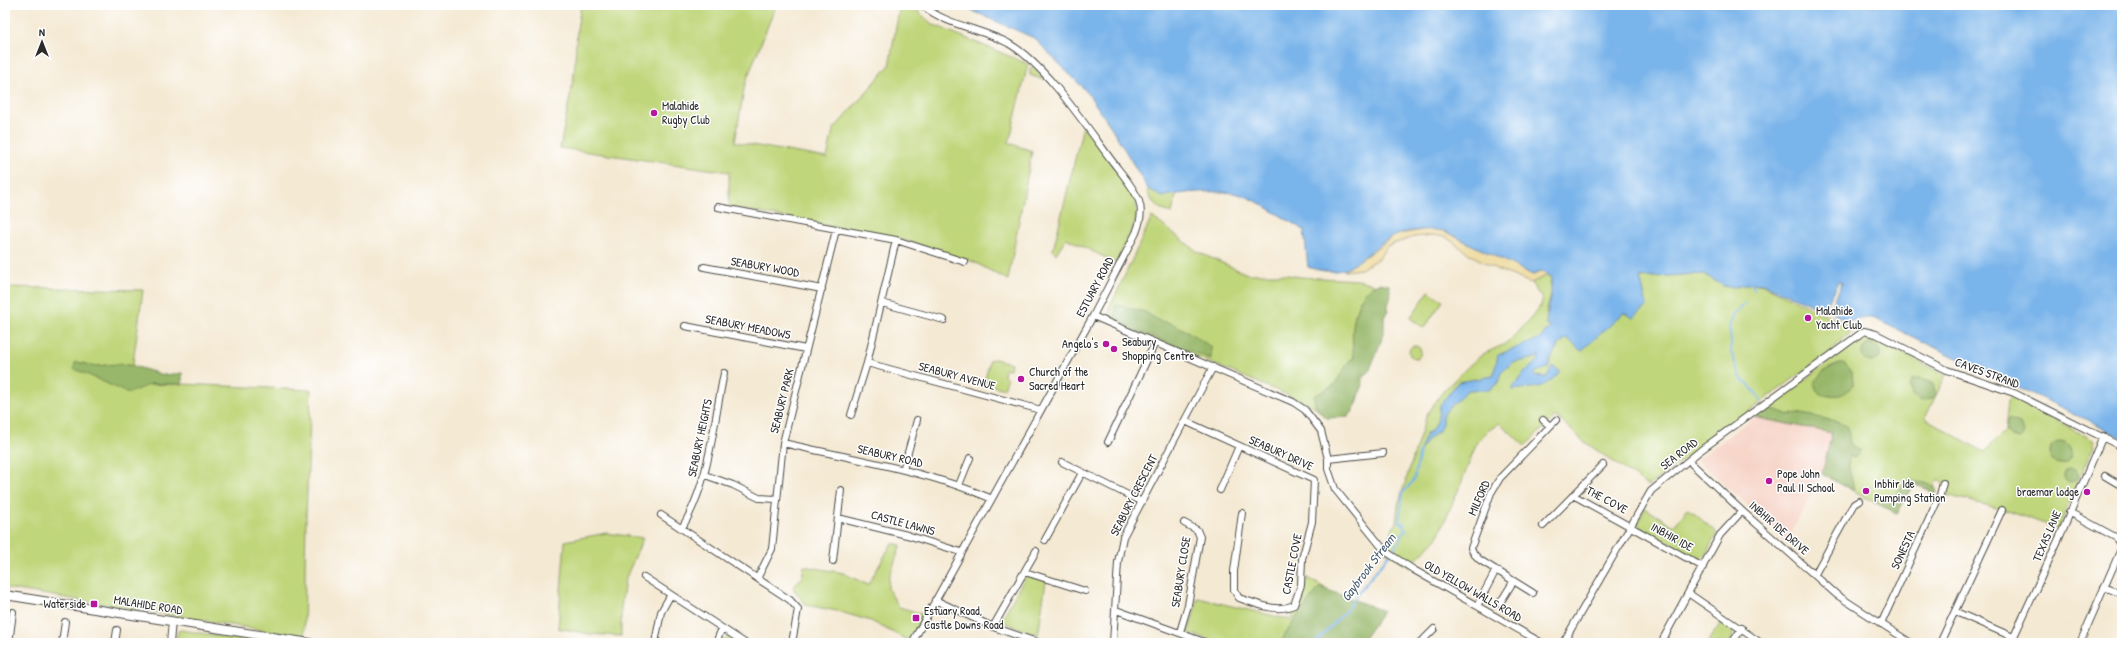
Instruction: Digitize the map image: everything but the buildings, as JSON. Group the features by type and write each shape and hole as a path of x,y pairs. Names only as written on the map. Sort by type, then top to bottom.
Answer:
{"main road":[{"name":"MALAHIDE ROAD","path":"5,594 310,643"}],"street":[{"name":"ESTUARY ROAD","path":"912,643 990,498 1093,316 1140,222 1141,212 1137,196 1082,120 1055,87 1027,57 1008,43 948,21 922,5"},
{"path":"718,207 896,240 965,262"},
{"name":"SEABURY PARK","path":"758,578 772,549 783,443 836,230"},
{"path":"851,414 867,363 896,240"},
{"name":"SEABURY WOOD","path":"704,267 822,289"},
{"path":"882,303 944,320"},
{"path":"1093,316 1293,402 1305,410 1321,431 1328,459 1383,453"},
{"name":"SEABURY MEADOWS","path":"685,326 806,349"},
{"name":"CAVES STRAND","path":"1864,331 1876,334 1947,370 2002,387 2060,418 2103,436 2122,447"},
{"name":"SEA ROAD","path":"1563,643 1631,526 1644,500 1654,488 1701,450 1864,331"},
{"path":"1108,442 1155,343"},
{"name":"SEABURY AVENUE","path":"867,363 1040,410"},
{"name":"SEABURY CRESCENT","path":"1113,643 1118,562 1123,537 1213,368"},
{"name":"SEABURY HEIGHTS","path":"682,528 692,510 705,475 724,373"},
{"path":"903,470 917,420"},
{"path":"1543,420 1550,426"},
{"name":"MILFORD","path":"1533,592 1513,582 1480,560 1471,548 1491,493 1500,478 1556,420"},
{"name":"SEABURY DRIVE","path":"1185,422 1314,480"},
{"name":"TEXAS LANE","path":"2012,640 2061,534 2069,512 2103,436"},
{"name":"SEABURY ROAD","path":"783,443 903,470 959,485 990,498"},
{"name":"SEABURY DRIVE","path":"1220,490 1239,446"},
{"path":"959,485 970,458"},
{"name":"OLD YELLOW WALLS ROAD","path":"1328,459 1328,469 1335,489 1386,552 1542,643"},
{"path":"1062,462 1142,502"},
{"name":"INBHIR IDE DRIVE","path":"1692,464 1742,511 1837,595 1881,624"},
{"name":"THE COVE","path":"1543,526 1603,465"},
{"path":"1045,540 1082,473"},
{"path":"705,475 733,485 759,498 776,499"},
{"path":"2105,476 2120,485 2122,478"},
{"name":"CASTLE COVE","path":"1242,513 1237,545 1234,590 1239,598 1266,606 1282,609 1294,605 1301,585 1302,560 1312,522 1314,480"},
{"name":"SONESTA","path":"1881,624 1940,495 1943,483"},
{"path":"833,561 841,490"},
{"name":"THE COVE","path":"1573,495 1631,526"},
{"path":"1815,574 1851,508 1859,501"},
{"path":"1940,643 1956,612 2002,510"},
{"path":"1661,643 1720,535 1742,511"},
{"path":"2069,512 2120,539 2120,549 2080,643"},
{"path":"661,515 790,600 798,609 792,643"},
{"name":"CASTLE LAWNS","path":"838,518 907,535 961,552"},
{"name":"SEABURY CLOSE","path":"1180,632 1188,605 1200,537 1197,530 1184,523"},
{"name":"INBHIR IDE","path":"1631,526 1703,567"},
{"path":"993,626 1036,551"},
{"path":"1477,606 1496,570"},
{"path":"1025,572 1085,591"},
{"path":"644,577 670,596 745,643"},
{"path":"1500,603 1513,582"},
{"path":"2104,587 2122,594"},
{"path":"1688,593 1742,628 1761,643"},
{"path":"655,643 661,612 670,596"},
{"path":"935,600 993,626 1040,643"},
{"path":"1116,610 1207,643"},
{"path":"9,643 13,612"},
{"path":"1956,612 2012,640"},
{"path":"170,643 172,621"},
{"path":"62,643 65,622"},
{"path":"1881,624 1911,643"},
{"path":"716,643 722,628"},
{"path":"1732,643 1742,628"},
{"path":"1420,643 1434,629"},
{"path":"115,643 117,630"}],"shaded area":[{"name":"Pope John Paul II School","path":"1754,417 1832,433 1822,474 1787,541 1697,460"}],"green space":[{"path":"581,5 776,5 745,84 735,142 827,158 833,130 889,66 900,5 911,5 932,24 1028,64 1009,143 1032,151 1008,280 974,262 902,240 729,207 729,172 560,148 574,76 577,29"},
{"path":"1032,66 1045,78 1044,80 1030,75 1030,69"},
{"path":"1083,126 1129,188 1135,200 1137,212 1135,223 1116,263 1066,238 1056,254 1053,250"},
{"path":"1149,189 1177,190 1172,213 1163,210 1154,203 1147,192"},
{"path":"1152,217 1198,252 1247,274 1282,274 1300,277 1358,280 1389,288 1357,404 1350,414 1327,418 1312,405 1114,323 1110,317 1110,307"},
{"path":"1695,274 1707,276 1724,286 1752,283 1763,285 1852,327 1851,332 1831,351 1648,486 1582,440 1556,416 1525,446 1500,423 1489,430 1477,442 1461,484 1437,538 1410,568 1382,548 1396,523 1398,505 1427,414 1444,390 1473,362 1483,354 1503,345 1515,336 1531,318 1541,305 1542,299 1531,283 1547,275 1552,277 1550,282 1552,292 1546,313 1624,313 1647,306 1640,278"},
{"path":"1380,283 1389,285 1391,296 1388,310 1384,317 1384,333 1369,372 1360,378 1363,385 1352,413 1348,417 1327,418 1315,403 1314,396 1334,385 1350,360 1354,358 1352,338 1355,314 1358,304 1364,294 1371,287"},
{"path":"5,287 143,290 130,385 182,384 311,390 306,517 304,637 5,588"},
{"path":"1429,291 1443,301 1424,328 1410,318"},
{"path":"1118,305 1145,312 1161,322 1173,324 1187,331 1211,347 1211,359 1138,331 1115,318 1115,307"},
{"path":"1866,335 1946,375 1925,418 1984,452 2005,431 2008,400 2012,396 2093,440 2095,446 2075,486 2059,529 2005,510 1946,495 1950,486 1937,480 1932,491 1913,484 1897,514 1822,474 1832,433 1754,417"},
{"path":"1867,344 1875,344 1880,349 1878,360 1875,362 1867,362 1862,357 1862,349"},
{"path":"1413,346 1417,346 1421,352 1417,358 1413,358 1409,354 1409,350"},
{"path":"994,359 1011,363 1010,369 1005,369 1004,376 1007,379 1004,389 984,383 990,360"},
{"path":"77,362 95,366 117,364 130,365 164,375 182,373 182,384 151,384 129,393 74,369 75,363"},
{"path":"1843,363 1848,367 1851,373 1853,386 1841,395 1823,396 1817,391 1814,383 1826,370"},
{"path":"1920,379 1933,383 1935,394 1932,398 1920,401 1912,395 1909,387 1912,380"},
{"path":"1768,407 1789,415 1797,413 1840,422 1848,427 1850,444 1860,450 1857,456 1853,458 1849,456 1849,465 1854,491 1822,474 1832,433 1754,417"},
{"path":"2008,419 2020,423 2023,433 2018,439 2011,437 2005,431"},
{"path":"2060,442 2068,445 2071,453 2068,461 2060,464 2052,461 2049,453 2052,445"},
{"path":"2068,468 2074,468 2078,472 2078,478 2074,482 2068,482 2064,478 2064,472"},
{"path":"1911,479 1913,482 1927,483 1935,487 1937,493 1932,495 1931,490 1913,484 1897,514 1873,501 1879,496 1895,495 1903,484"},
{"path":"1645,508 1674,526 1688,508 1717,533 1705,556 1698,560 1637,525"},
{"path":"606,533 643,538 625,580 621,607 621,636 589,634 558,628 565,541"},
{"path":"892,543 901,545 889,577 888,589 899,607 923,614 909,641 871,621 837,611 806,605 793,588 802,577 804,566 843,573 868,585"},
{"path":"1029,576 1046,581 1038,635 1001,621 1025,577"},
{"path":"1307,578 1325,588 1290,643 1216,643 1188,633 1198,598 1291,620"},
{"path":"1320,587 1383,611 1361,643 1280,643 1297,616"},
{"path":"1722,621 1732,627 1733,636 1728,643 1707,643"},
{"path":"181,630 266,643 175,643 178,631"},
{"path":"729,637 739,643 720,643 720,641"}],"sand":[{"path":"1428,229 1444,231 1533,275 1543,271 1547,275 1531,283 1496,269 1471,255 1446,237 1432,235 1414,237 1387,246 1379,258 1361,269 1344,271 1396,235"}],"water":[{"path":"964,5 2122,5 2122,440 2104,428 1873,318 1848,321 1838,316 1830,310 1842,283 1839,282 1824,310 1763,284 1752,283 1733,288 1724,286 1707,276 1695,274 1640,278 1647,306 1633,318 1624,313 1581,351 1567,338 1555,351 1548,368 1536,372 1534,376 1547,377 1552,366 1560,371 1544,385 1511,390 1526,371 1538,361 1539,355 1536,358 1512,363 1501,373 1498,383 1489,390 1468,390 1447,410 1442,417 1442,425 1438,432 1429,438 1420,451 1426,434 1431,431 1437,422 1440,405 1458,382 1493,376 1498,355 1541,338 1545,332 1551,328 1546,325 1552,277 1542,271 1533,275 1444,231 1432,230 1419,230 1395,236 1383,242 1356,263 1347,268 1336,271 1324,271 1308,267 1304,230 1249,198 1234,193 1224,192 1191,193 1162,197 1148,189 1111,127 1087,92 1034,38 975,12"}],"waterway":[{"path":"1751,283 1755,290"},
{"path":"1745,303 1734,314 1729,327 1731,352 1740,377 1754,391 1762,402"},
{"name":"Gaybrook Stream","path":"1315,643 1346,611 1357,594 1398,544 1402,534 1406,530 1404,524 1399,522 1403,493 1414,480 1420,451"}],"place":[{"name":"Malahide Rugby Club","path":"654,113"},
{"name":"Malahide Yacht Club","path":"1808,318"},
{"name":"Angelo's","path":"1106,344"},
{"name":"Seabury Shopping Centre","path":"1114,349"},
{"name":"Church of the Sacred Heart","path":"1021,379"},
{"name":"Pope John Paul II School","path":"1769,481"},
{"name":"Inbhir Ide Pumping Station","path":"1866,491"},
{"name":"braemar lodge","path":"2087,492"},
{"name":"Waterside","path":"94,604"},
{"name":"Estuary Road, Castle Downs Road","path":"916,618"}]}
